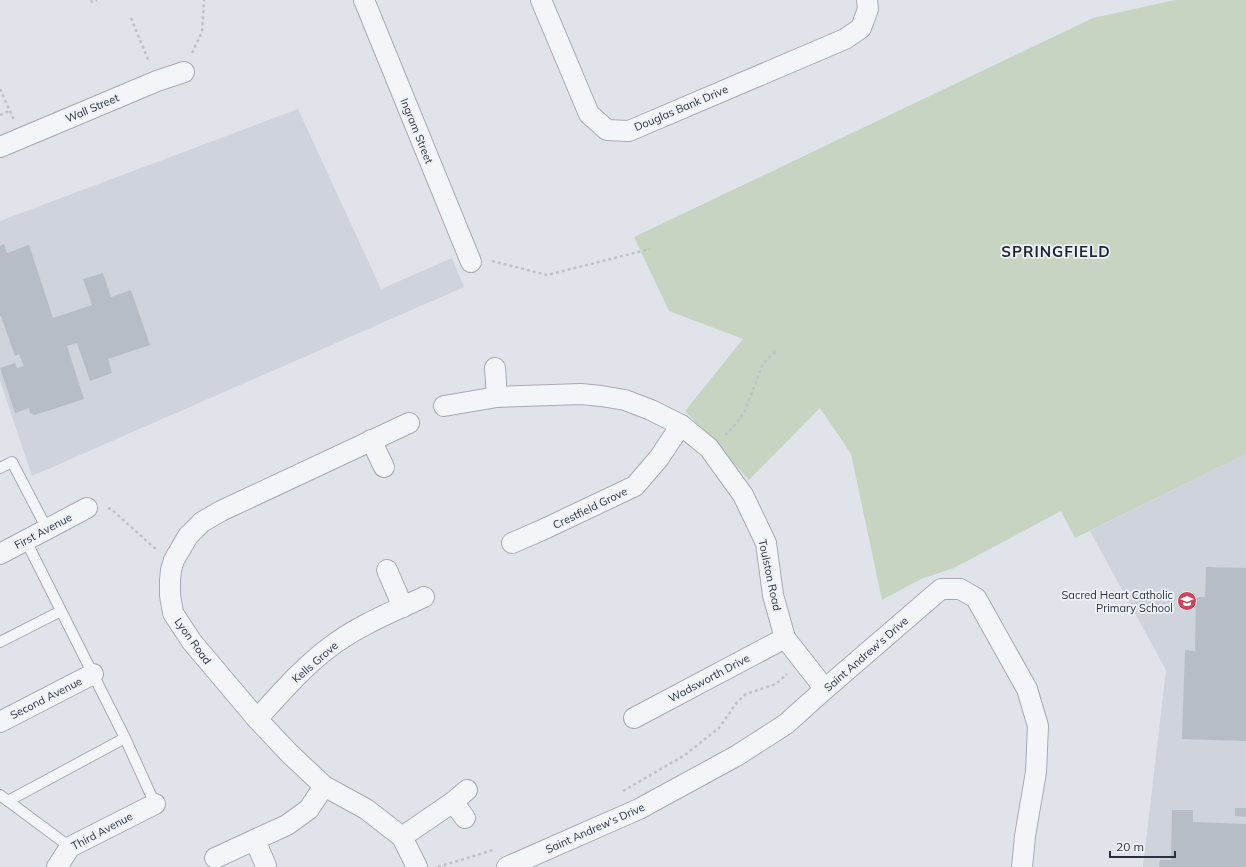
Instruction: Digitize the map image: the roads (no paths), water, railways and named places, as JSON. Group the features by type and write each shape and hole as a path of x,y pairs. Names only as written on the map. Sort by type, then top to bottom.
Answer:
{"street":[{"name":"Ingram Street","path":"364,0 471,262"},
{"name":"Douglas Bank Drive","path":"541,0 589,114 607,130 629,131 845,39 861,28 868,9 867,0"},
{"name":"Wall Street","path":"0,147 157,81 184,72"},
{"path":"495,368 497,397"},
{"name":"Toulston Road","path":"444,406 497,397 581,394 625,400 644,407 681,425 709,448 743,495 766,543 773,595 785,638 825,689"},
{"name":"Lyon Road","path":"409,423 221,510 202,522 188,536 174,560 171,570 170,595 173,613 192,642 257,719 289,753 324,786 366,809 402,837 417,867"},
{"name":"Crestfield Grove","path":"512,543 544,538 635,486 659,458 681,425"},
{"path":"371,440 384,467"},
{"name":"First Avenue","path":"0,554 87,508"},
{"path":"386,570 403,607"},
{"name":"Saint Andrew's Drive","path":"507,867 639,809 738,754 786,724 941,589 960,589 976,598 1027,689 1038,726 1036,772 1025,836 1022,867"},
{"name":"Kells Grove","path":"257,719 303,671 330,646 368,623 424,597"},
{"name":"Wadsworth Drive","path":"634,718 785,638"},
{"name":"Second Avenue","path":"0,722 93,674"},
{"path":"215,858 287,825 309,809 324,786"},
{"path":"402,837 460,796 465,818"},
{"name":"Third Avenue","path":"57,867 70,847 155,804"},
{"path":"255,840 266,866"}],"lane":[{"path":"0,468 12,462 47,529"},
{"path":"26,541 125,738 155,804"},
{"path":"0,642 61,611"},
{"path":"70,847 4,798 125,738"}],"place":[{"name":"Sacred Heart Catholic Primary School","path":"1187,601"}],"district":[{"name":"SPRINGFIELD","path":"1056,252"}]}
